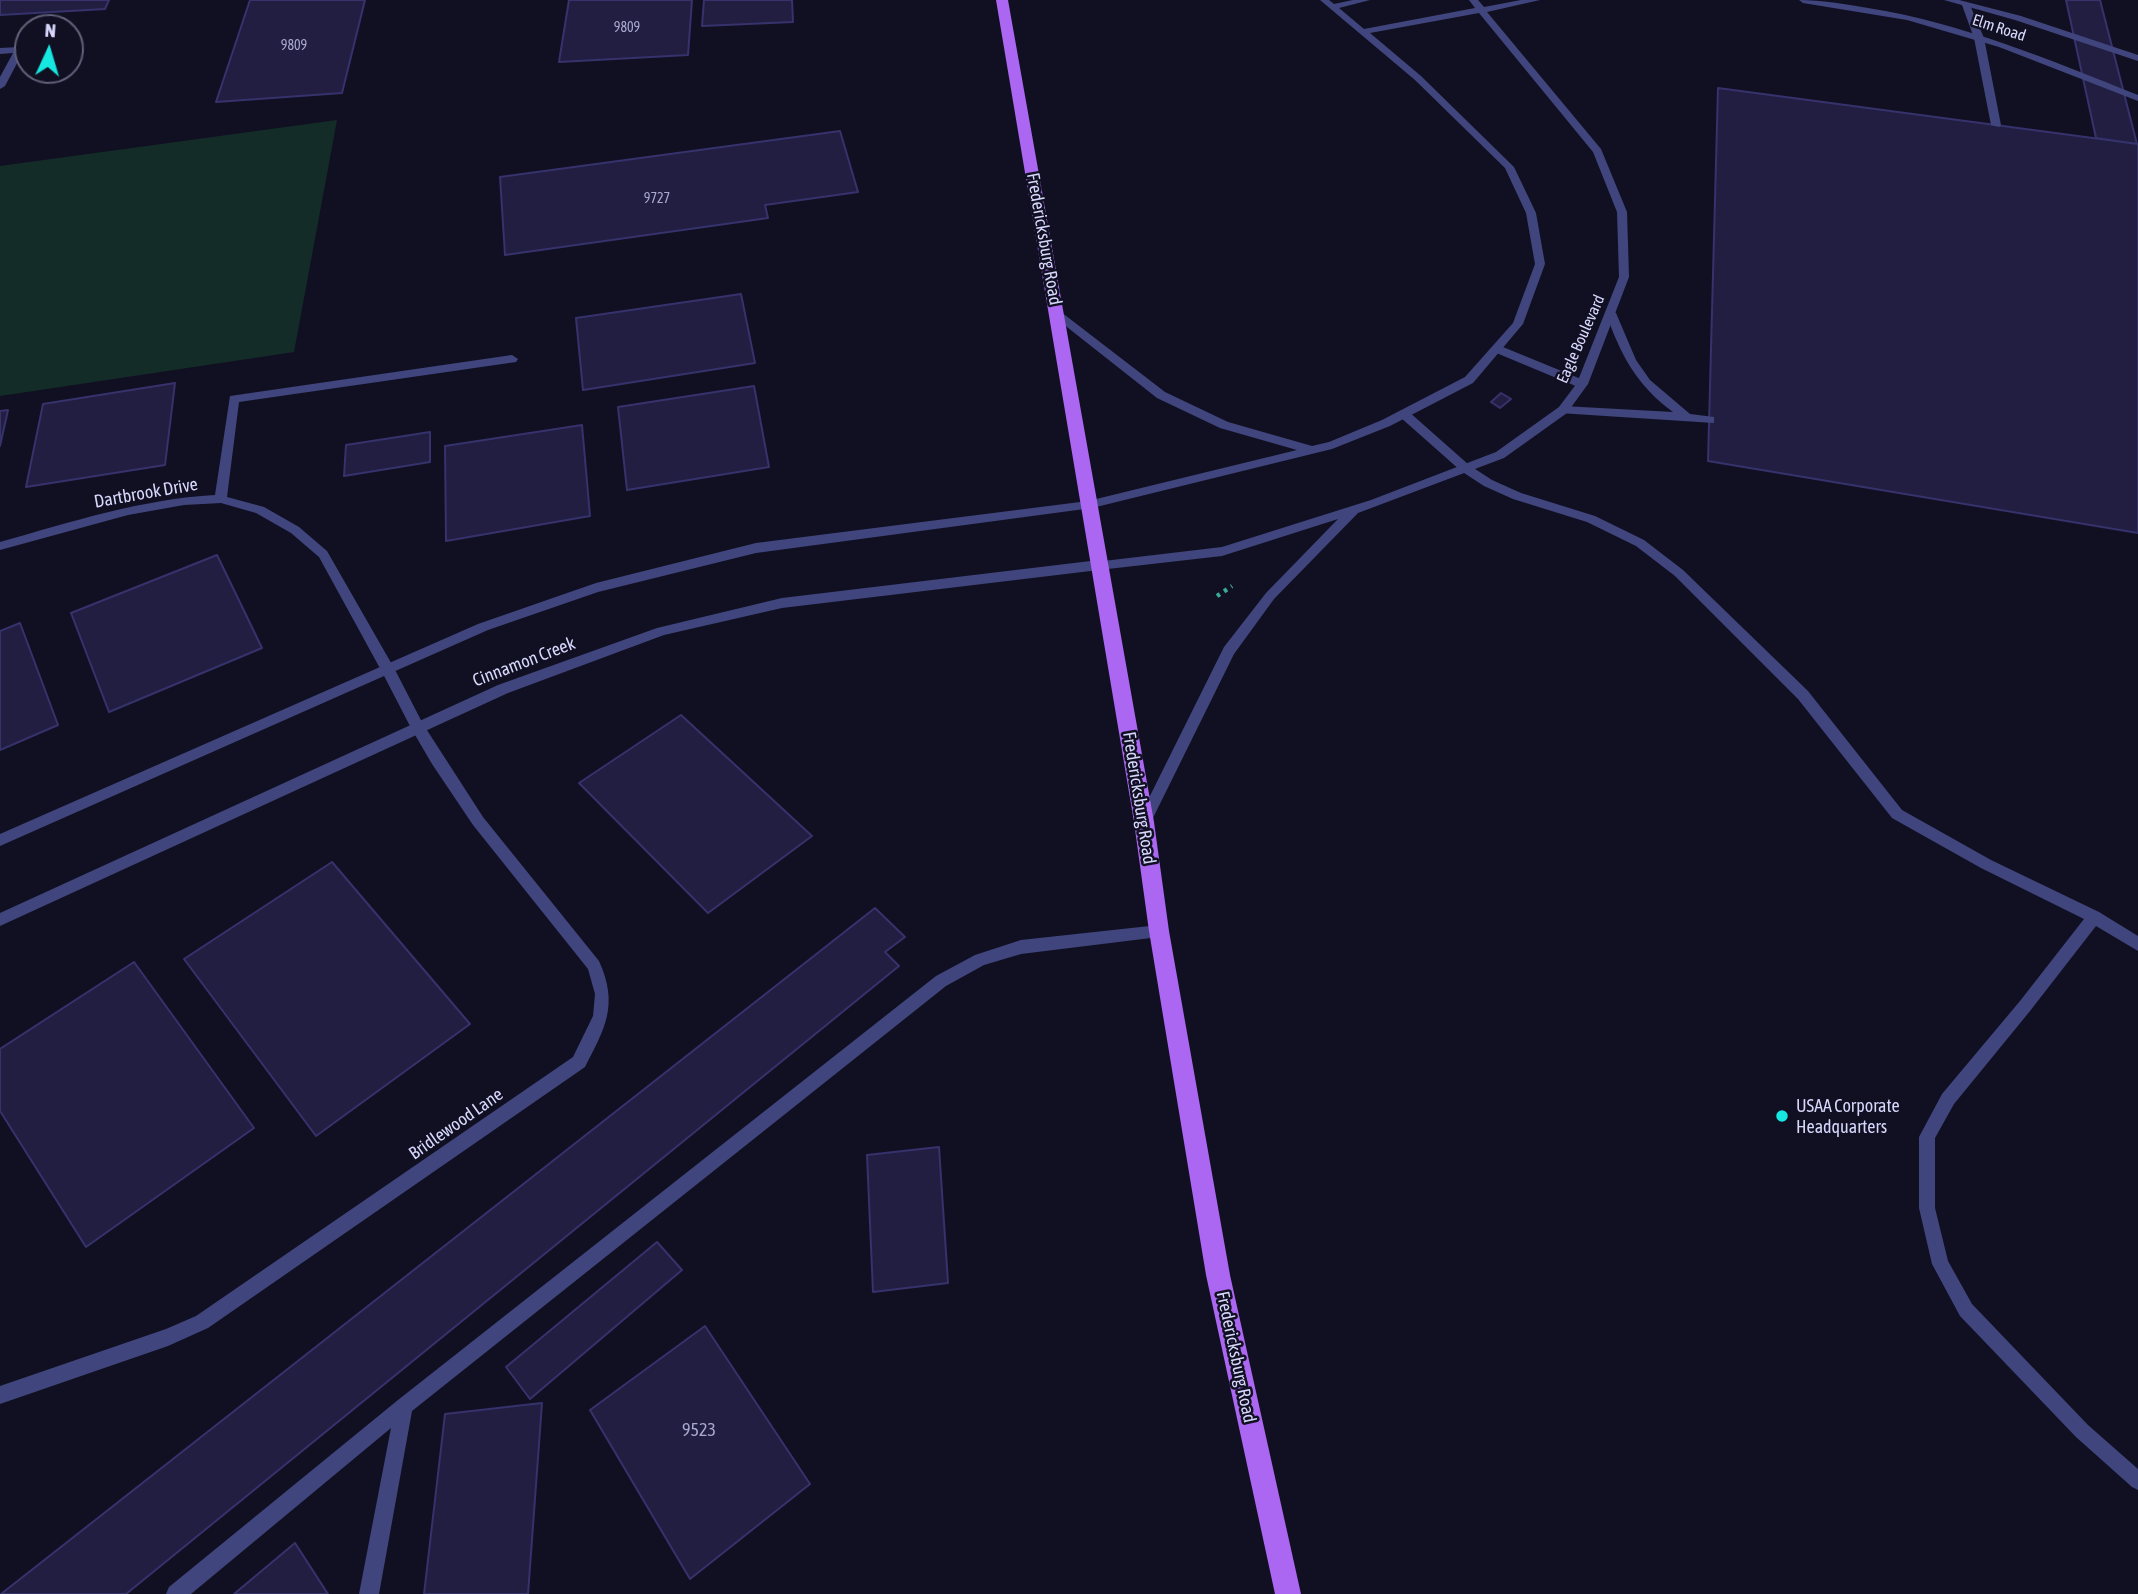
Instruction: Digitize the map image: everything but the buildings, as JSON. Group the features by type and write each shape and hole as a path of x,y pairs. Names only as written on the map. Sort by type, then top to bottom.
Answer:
{"main road":[{"name":"Fredericksburg Road","path":"1002,0 1144,822 1159,931 1218,1275 1288,1594"}],"street":[{"path":"1328,4 1366,0"},
{"path":"1362,32 1477,4 1536,0"},
{"name":"Elm Road","path":"1802,0 1908,17 1979,38 2138,98"},
{"name":"Elm Road","path":"1948,0 2018,18 2138,58"},
{"path":"0,840 483,627 596,588 756,548 1088,505 1332,445 1405,414 1469,380 1518,324 1540,264 1531,213 1509,167 1418,78 1328,4"},
{"name":"Eagle Boulevard","path":"1099,565 1222,551 1354,510 1500,455 1563,410 1582,384 1624,277 1622,212 1598,151 1477,4"},
{"path":"1966,5 1979,38 1996,125"},
{"path":"0,51 19,50 0,86"},
{"path":"1611,313 1633,370 1646,385 1686,416"},
{"path":"1057,314 1161,395 1223,425 1311,450"},
{"path":"1498,349 1582,384"},
{"path":"221,499 234,399 512,359"},
{"path":"1563,410 1686,416 1710,420"},
{"path":"1405,414 1465,468 1517,496 1591,519 1640,543 1679,573 1803,695 1897,814 1986,864 2094,917 2138,944"},
{"name":"Dartbrook Drive","path":"0,546 128,511 184,501 221,499 260,510 295,530 323,554 418,728"},
{"path":"1144,822 1229,651 1270,596 1354,510"},
{"name":"Cinnamon Creek","path":"0,920 503,689 662,631 782,603 1099,565"},
{"name":"Bridlewood Lane","path":"0,1395 167,1337 202,1322 579,1062 601,1019 604,991 594,966 492,838 435,758 418,728"},
{"path":"2094,917 1948,1099 1927,1137 1927,1209 1940,1264 1966,1310 2082,1431 2138,1481"},
{"path":"176,1594 404,1406 942,981 980,960 1021,947 1159,931"},
{"path":"369,1594 404,1406"}],"green space":[{"path":"337,120 294,352 0,396 0,166"}],"place":[{"name":"USAA Corporate Headquarters","path":"1782,1116"}]}
